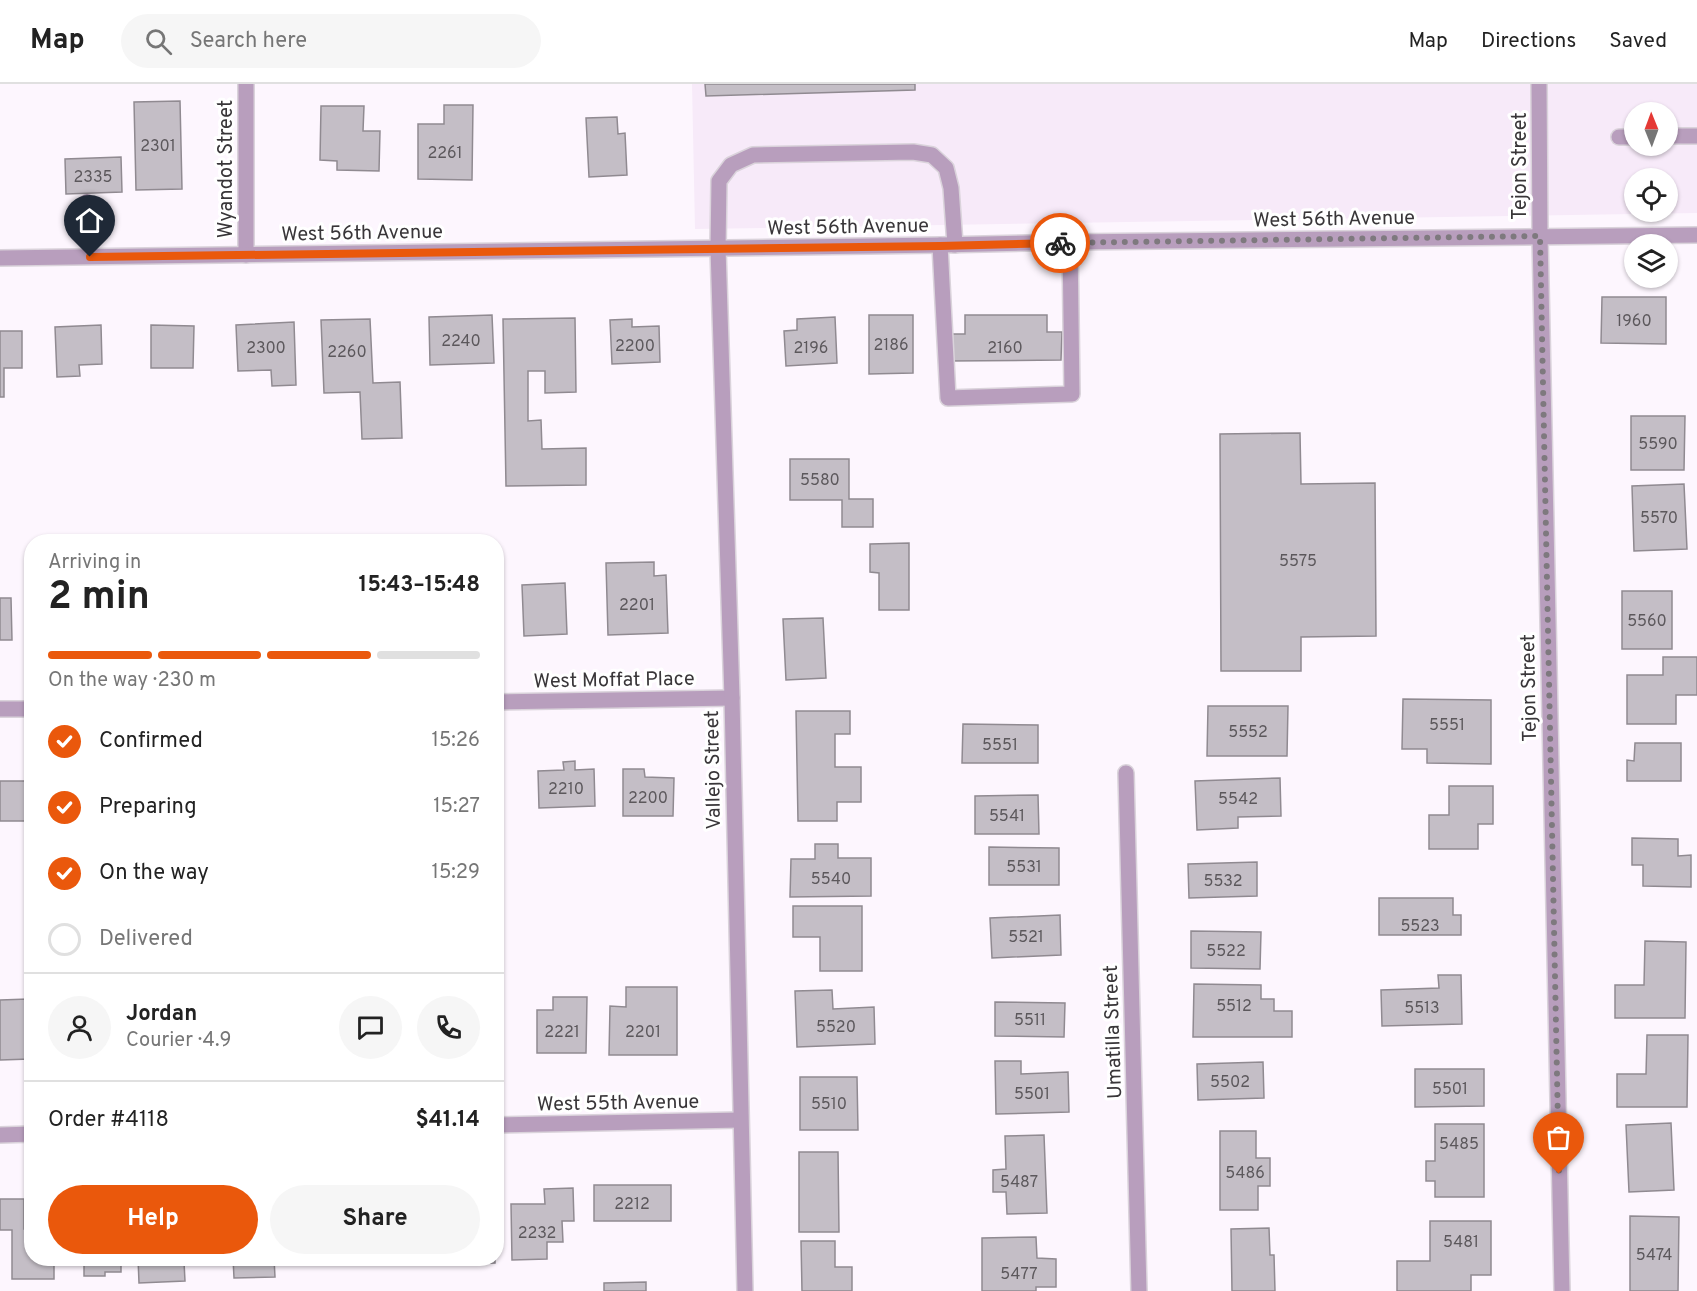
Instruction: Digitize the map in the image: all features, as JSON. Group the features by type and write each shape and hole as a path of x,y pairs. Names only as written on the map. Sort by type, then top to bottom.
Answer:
{"street":[{"name":"Wyandot Street","path":"246,84 246,255"},
{"name":"Tejon Street","path":"1539,84 1540,236 1562,1291"},
{"path":"1678,136 1697,136"},
{"path":"1619,137 1624,137"},
{"name":"Vallejo Street","path":"745,1291 732,698 718,248 719,181 731,165 753,155 913,152 932,156 946,168 951,188 947,245 948,398 1072,394 1070,242"},
{"name":"West 56th Avenue","path":"0,258 1697,235"},
{"name":"West Moffat Place","path":"504,702 732,698"},
{"path":"0,709 24,709"},
{"name":"Umatilla Street","path":"1126,773 1138,1291"},
{"name":"West 55th Avenue","path":"504,1125 740,1120"},
{"path":"0,1135 24,1134"}],"shaded area":[{"path":"692,84 1697,84 1697,213 1678,213 1678,168 1624,168 1624,214 695,229"}],"building":[{"path":"705,84 915,84 915,90 706,96"},
{"path":"180,101 182,189 136,190 134,102"},
{"path":"444,105 473,105 472,180 418,179 418,124 444,124"},
{"path":"321,106 364,106 363,131 380,131 379,171 337,170 337,161 320,160"},
{"path":"617,117 618,134 625,133 627,175 589,177 586,118"},
{"path":"121,157 122,192 66,194 65,159"},
{"path":"1602,297 1666,297 1666,344 1601,343"},
{"path":"492,315 494,363 430,365 429,317"},
{"path":"869,315 913,315 913,373 869,374"},
{"path":"965,315 1047,315 1047,332 1062,332 1061,360 949,361 949,334 965,334"},
{"path":"835,317 837,363 786,366 784,331 797,330 797,319"},
{"path":"575,318 576,392 545,393 545,371 528,371 528,421 541,420 542,449 586,448 586,485 506,486 503,319"},
{"path":"370,319 373,383 400,382 402,438 362,439 360,392 324,393 321,320"},
{"path":"632,319 632,327 659,326 660,362 612,364 610,320"},
{"path":"294,322 296,385 272,386 271,370 238,371 236,325"},
{"path":"101,325 102,364 79,365 80,376 57,377 55,327"},
{"path":"151,325 194,326 193,368 151,368"},
{"path":"0,331 22,331 22,368 4,368 4,397 0,397"},
{"path":"1631,416 1685,416 1684,470 1631,470"},
{"path":"1300,433 1301,484 1375,483 1376,636 1301,637 1301,671 1221,671 1220,434"},
{"path":"790,459 849,459 849,499 873,499 873,527 842,527 842,500 790,500"},
{"path":"1684,484 1687,549 1634,551 1632,486"},
{"path":"909,543 909,610 879,610 879,573 870,572 870,544"},
{"path":"654,562 654,576 666,575 668,633 608,635 606,563"},
{"path":"565,583 567,634 524,636 522,585"},
{"path":"1622,591 1672,591 1672,649 1622,649"},
{"path":"0,598 11,598 12,640 0,640"},
{"path":"823,618 826,678 786,680 783,619"},
{"path":"1663,657 1697,657 1697,695 1676,695 1676,724 1627,724 1627,675 1663,675"},
{"path":"1403,699 1491,700 1491,764 1427,763 1427,749 1402,749"},
{"path":"1208,706 1288,706 1287,756 1207,756"},
{"path":"796,711 850,711 850,734 835,734 835,767 861,767 861,802 837,802 837,821 798,821"},
{"path":"963,724 1038,725 1038,763 962,763"},
{"path":"1635,743 1681,743 1681,781 1627,781 1627,760 1634,761"},
{"path":"575,761 575,770 594,769 595,806 539,808 538,771 564,770 563,762"},
{"path":"623,769 644,769 645,777 674,778 673,816 623,816"},
{"path":"1280,778 1281,816 1238,817 1238,828 1197,830 1195,781"},
{"path":"0,781 24,781 24,821 0,821"},
{"path":"1449,786 1493,786 1493,824 1478,824 1478,849 1429,849 1429,815 1449,815"},
{"path":"1038,795 1039,834 975,834 975,796"},
{"path":"1632,838 1678,839 1678,856 1691,855 1691,887 1643,886 1643,865 1632,865"},
{"path":"815,844 838,844 838,858 871,858 871,896 790,897 791,859 815,859"},
{"path":"989,847 1059,848 1059,885 989,885"},
{"path":"1257,862 1257,896 1189,898 1188,864"},
{"path":"1379,898 1453,898 1453,915 1461,915 1461,935 1379,935"},
{"path":"793,906 862,906 862,971 820,971 820,937 793,937"},
{"path":"1060,915 1061,955 992,958 990,918"},
{"path":"1191,931 1261,932 1260,969 1191,968"},
{"path":"1645,941 1686,942 1685,1018 1615,1018 1615,985 1644,985"},
{"path":"1438,975 1461,975 1462,1024 1382,1026 1381,990 1439,988"},
{"path":"1194,984 1261,985 1261,999 1274,999 1274,1011 1292,1011 1292,1037 1193,1037"},
{"path":"626,987 677,987 677,1055 609,1055 610,1006 626,1007"},
{"path":"832,990 833,1009 874,1007 875,1044 797,1047 795,991"},
{"path":"553,997 587,997 586,1053 537,1053 537,1010 553,1010"},
{"path":"24,999 24,1059 0,1060 0,1000"},
{"path":"995,1002 1065,1003 1064,1037 995,1036"},
{"path":"1647,1035 1688,1035 1687,1107 1617,1107 1617,1074 1646,1074"},
{"path":"995,1061 1021,1061 1021,1074 1068,1072 1069,1112 996,1114"},
{"path":"1263,1062 1264,1098 1198,1100 1197,1064"},
{"path":"1415,1069 1484,1069 1484,1106 1415,1107"},
{"path":"800,1077 857,1077 858,1130 800,1130"},
{"path":"1671,1123 1674,1190 1629,1192 1626,1125"},
{"path":"1435,1124 1484,1124 1484,1197 1435,1197 1435,1181 1426,1181 1426,1161 1435,1161"},
{"path":"1220,1131 1256,1131 1256,1158 1270,1158 1270,1186 1258,1186 1258,1210 1220,1210"},
{"path":"1044,1135 1047,1213 1007,1214 1006,1192 993,1192 993,1170 1006,1169 1005,1136"},
{"path":"799,1152 838,1152 839,1232 799,1232"},
{"path":"594,1185 671,1185 671,1221 594,1221"},
{"path":"573,1188 574,1221 562,1221 563,1242 547,1242 547,1259 512,1260 511,1204 545,1204 544,1189"},
{"path":"0,1199 24,1199 24,1266 54,1266 54,1279 12,1279 12,1230 0,1230"},
{"path":"1630,1216 1679,1217 1678,1291 1630,1291"},
{"path":"1430,1221 1491,1221 1491,1275 1471,1275 1471,1291 1397,1291 1397,1261 1430,1261"},
{"path":"1269,1228 1270,1255 1274,1255 1275,1291 1232,1291 1231,1229"},
{"path":"1036,1237 1037,1258 1056,1259 1056,1287 1036,1287 1036,1291 982,1291 982,1238"},
{"path":"801,1241 835,1241 835,1267 852,1267 852,1291 802,1291"},
{"path":"84,1266 121,1266 121,1272 105,1272 105,1276 84,1276"},
{"path":"138,1266 184,1266 185,1281 139,1283"},
{"path":"233,1266 274,1266 275,1277 234,1278"},
{"path":"646,1282 646,1291 604,1291 604,1283"}],"way so far":[{"path":"1060,243 1540,236 1559,1174"}],"route":[{"path":"90,257 1060,243"}]}
